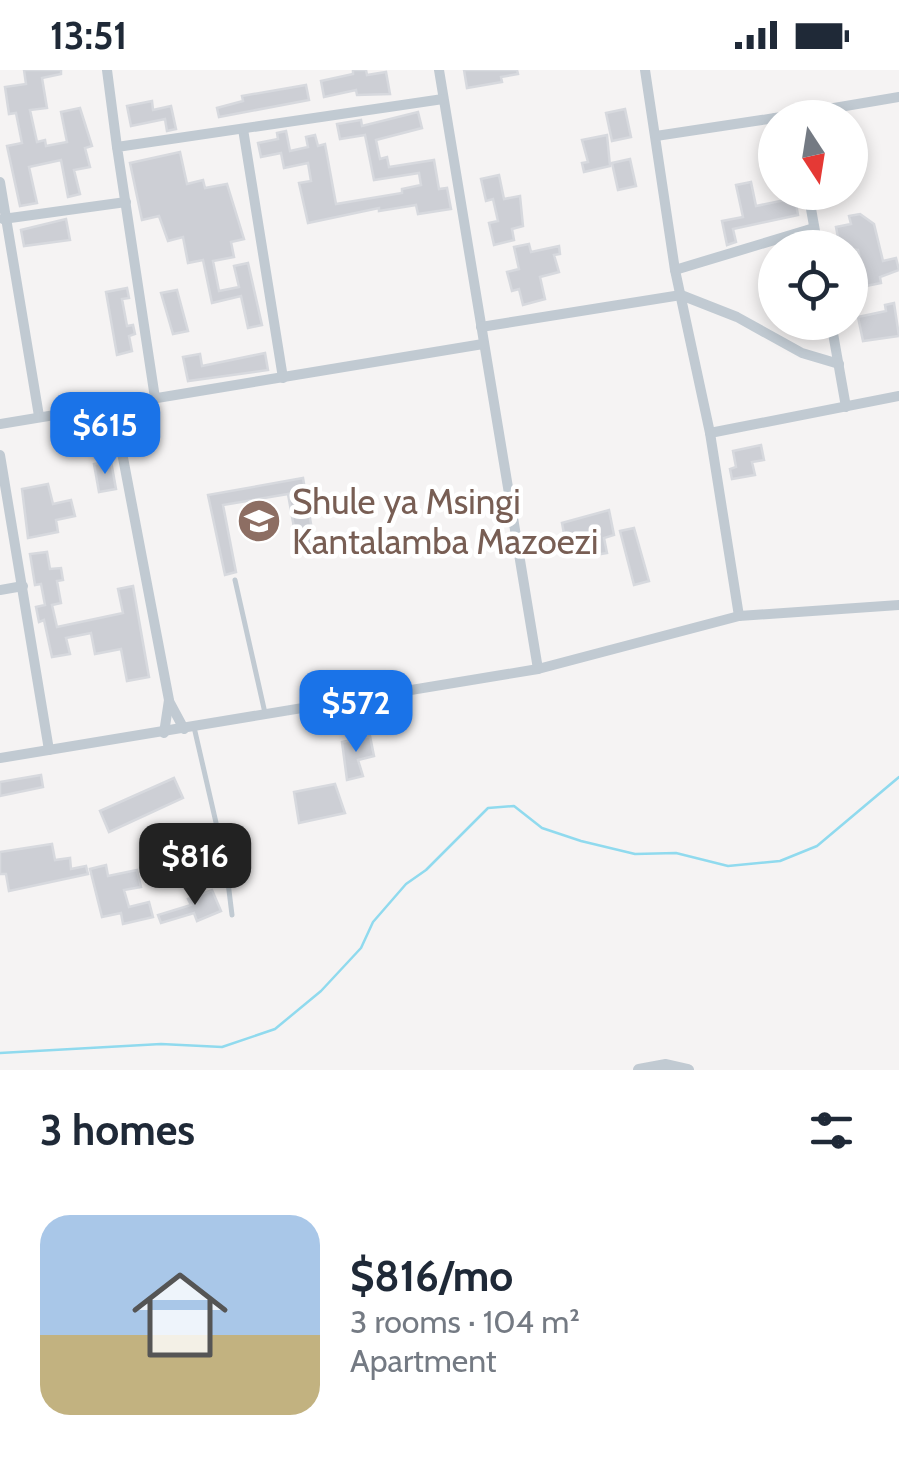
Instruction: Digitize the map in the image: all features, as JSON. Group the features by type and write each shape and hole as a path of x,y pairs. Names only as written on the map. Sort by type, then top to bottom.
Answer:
{"street":[{"path":"107,70 155,398"},
{"path":"440,70 538,670"},
{"path":"646,70 675,270 710,433 739,616"},
{"path":"868,103 899,97"},
{"path":"117,147 443,99"},
{"path":"656,136 758,121"},
{"path":"243,129 283,378"},
{"path":"0,182 38,416"},
{"path":"3,219 126,202"},
{"path":"675,270 814,228 811,210"},
{"path":"482,328 681,295 737,317 802,352 838,364"},
{"path":"834,340 846,406"},
{"path":"0,424 483,344"},
{"path":"710,433 899,396"},
{"path":"113,404 169,700 164,733"},
{"path":"0,455 49,750"},
{"path":"0,590 23,586"},
{"path":"0,758 538,670 739,616 899,606"},
{"path":"169,700 189,728"},
{"path":"639,1070 666,1066 688,1070"}],"lane":[{"path":"235,580 265,713"},
{"path":"189,728 226,866 232,916"}],"building":[{"path":"24,70 61,70 61,74 42,78 47,108 30,110 37,142 45,140 46,146 67,142 61,112 80,108 92,146 85,148 90,167 74,170 80,194 68,197 61,160 29,167 37,203 20,206 7,146 22,143 16,113 9,114 5,87 26,84"},
{"path":"353,70 366,70 367,75 386,72 390,94 357,95 356,90 324,97 321,81 353,74"},
{"path":"464,70 517,70 518,74 501,77 502,82 467,88"},
{"path":"306,85 309,100 219,117 217,108 243,101 242,96"},
{"path":"152,101 153,110 171,106 176,129 167,131 165,119 131,126 127,106"},
{"path":"625,109 631,137 612,141 606,113"},
{"path":"418,112 422,128 376,140 380,159 387,157 389,167 434,160 439,189 447,188 451,209 418,214 416,205 379,208 308,223 299,183 311,181 308,163 284,168 281,153 261,157 258,143 278,139 277,133 286,131 290,151 308,147 306,137 315,135 318,146 325,144 336,204 402,193 402,189 421,185 419,173 374,180 365,135 340,139 337,124 361,120 362,126"},
{"path":"607,135 610,166 584,172 582,163 588,162 582,140"},
{"path":"180,152 187,184 203,180 205,188 227,184 244,239 231,242 234,257 213,261 219,291 239,287 234,266 248,263 262,325 248,328 241,296 212,303 203,260 188,263 183,237 168,241 159,216 142,220 130,163"},
{"path":"630,159 636,186 618,190 612,163"},
{"path":"499,175 504,199 520,196 523,226 512,229 514,240 494,245 489,223 498,221 493,199 486,201 481,179"},
{"path":"751,182 758,210 797,210 798,215 733,229 736,242 727,245 722,221 743,217 736,185"},
{"path":"860,214 874,224 883,261 896,258 899,270 880,277 881,283 868,286 868,230 837,230 851,224 849,216"},
{"path":"66,219 70,240 24,246 21,230"},
{"path":"529,244 531,252 559,246 560,254 554,255 559,272 540,277 545,299 523,305 519,289 512,291 507,272 519,269 514,247"},
{"path":"127,288 129,298 122,299 127,326 133,325 135,334 129,336 132,351 117,355 106,292"},
{"path":"177,290 188,331 173,334 161,293"},
{"path":"894,303 899,336 863,341 868,340 868,315 886,311 885,305"},
{"path":"265,353 268,370 188,381 183,357 200,354 202,366"},
{"path":"761,445 764,460 752,462 755,475 732,479 730,469 736,467 733,451"},
{"path":"111,461 116,489 99,492 94,464"},
{"path":"303,478 315,547 298,550 288,494 223,505 236,572 225,575 208,495"},
{"path":"48,484 53,504 71,500 75,516 56,520 58,532 28,538 22,489"},
{"path":"609,510 614,535 604,538 607,553 595,555 588,535 565,539 562,523"},
{"path":"634,528 649,581 634,585 620,531"},
{"path":"47,552 50,569 61,568 63,580 57,581 61,603 52,605 57,627 123,613 118,589 133,586 149,677 127,681 121,649 95,654 91,633 66,638 70,654 52,657 44,620 39,622 36,607 45,605 41,584 35,585 30,554"},
{"path":"370,736 374,756 358,760 363,776 347,780 342,742"},
{"path":"41,775 43,787 0,796 0,782"},
{"path":"174,778 183,798 109,832 100,811"},
{"path":"335,784 345,813 299,823 294,792"},
{"path":"52,844 55,860 70,858 71,869 86,866 88,874 9,891 6,874 0,874 0,852"},
{"path":"106,865 108,876 137,870 141,887 124,890 129,907 149,902 153,917 123,924 121,913 102,917 90,869"},
{"path":"212,890 221,911 197,921 194,913 161,923 158,915 191,905 188,899"}],"waterway":[{"path":"0,1053 161,1044 222,1047 275,1029 321,991 361,948 373,922 406,884 426,870 488,808 514,806 542,828 581,841 635,854 676,853 728,866 780,861 817,846 899,777"}],"place":[{"name":"Shule ya Msingi Kantalamba Mazoezi","path":"259,521"}]}
